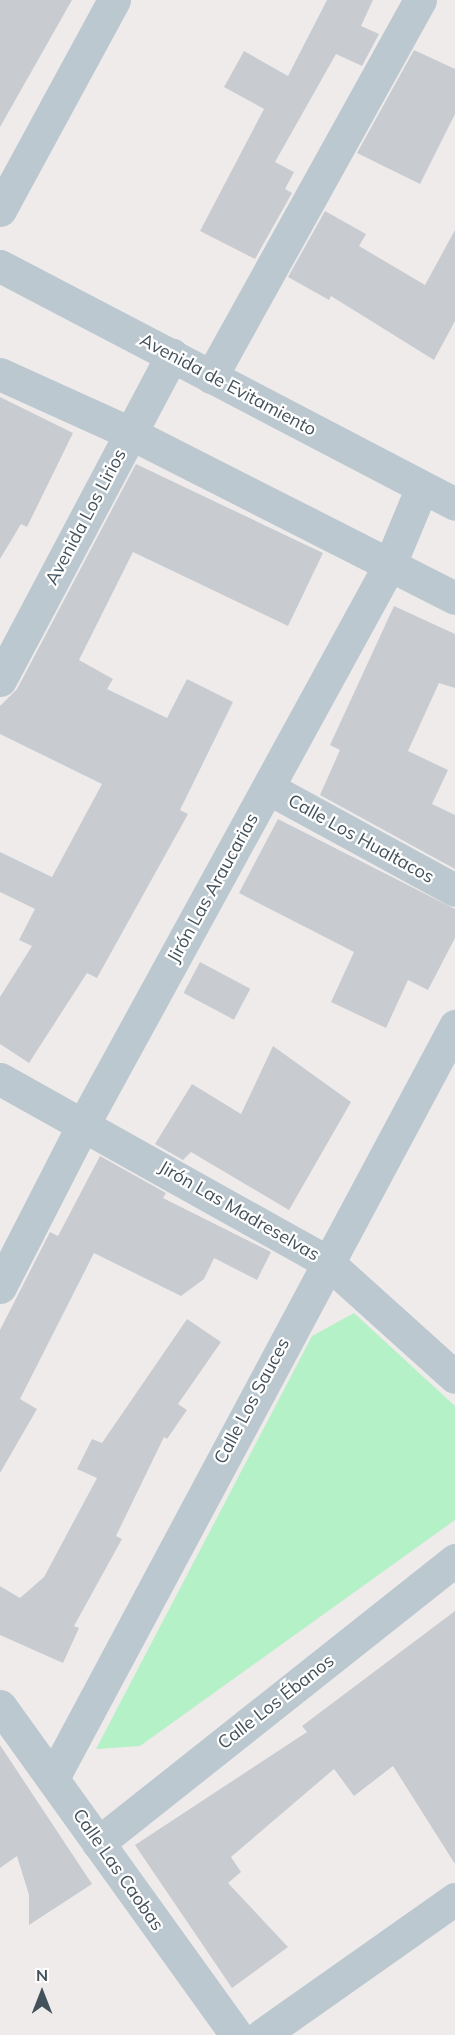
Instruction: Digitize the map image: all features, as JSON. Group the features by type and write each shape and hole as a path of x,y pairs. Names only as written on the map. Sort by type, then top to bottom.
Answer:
{"street":[{"path":"211,377 420,0"},
{"path":"0,210 108,2"},
{"name":"Avenida de Evitamiento","path":"0,267 455,504"},
{"name":"Avenida Los Lirios","path":"0,680 172,355"},
{"path":"0,374 130,433 455,598"},
{"name":"Jirón Las Araucarias","path":"0,1287 84,1123 390,564 423,487"},
{"name":"Calle Los Hualtacos","path":"268,788 455,890"},
{"name":"Calle Los Sauces","path":"53,1778 326,1261 455,1026"},
{"name":"Jirón Las Madreselvas","path":"0,1078 84,1123 326,1261 455,1377"},
{"name":"Calle Los Ébanos","path":"98,1843 455,1560"},
{"name":"Calle Las Caobas","path":"0,1706 236,2035"},
{"path":"262,2035 455,1899"}],"green space":[{"path":"354,1313 455,1406 455,1520 140,1746 96,1749 312,1336"}],"building":[{"path":"0,0 72,0 0,127"},
{"path":"327,0 373,0 361,26 379,34 362,66 336,54 275,162 294,172 285,189 292,193 255,259 200,231 264,109 224,87 244,51 288,76"},
{"path":"414,50 455,69 455,114 420,184 357,153"},
{"path":"325,211 366,234 359,246 425,285 455,230 455,321 434,360 331,296 329,300 288,277"},
{"path":"0,397 73,433 27,527 21,524 0,559"},
{"path":"136,464 323,553 288,626 133,552 79,660 113,679 107,689 167,718 187,679 233,702 180,810 188,814 97,978 87,973 29,1063 0,1044 0,997 32,946 19,940 35,909 0,892 0,852 52,877 102,784 0,734 0,706 17,689"},
{"path":"394,606 455,634 455,688 439,683 408,751 448,770 432,804 455,815 455,869 320,795 340,750 330,745"},
{"path":"278,819 455,909 455,938 428,990 408,980 386,1028 331,1002 354,952 239,893"},
{"path":"200,962 250,989 234,1020 184,993"},
{"path":"273,1046 351,1102 289,1210 191,1152 183,1160 155,1144 192,1084 241,1114"},
{"path":"100,1156 166,1193 163,1198 271,1252 257,1280 214,1258 204,1279 181,1296 94,1253 20,1399 37,1409 0,1473 0,1330 50,1232 58,1236"},
{"path":"187,1319 221,1342 178,1404 187,1410 167,1439 164,1437 116,1536 122,1539 74,1626 79,1628 63,1663 0,1635 0,1586 20,1598 44,1577 97,1478 77,1469 92,1439 102,1443"},
{"path":"455,1611 455,1864 393,1766 354,1796 334,1769 231,1857 241,1872 228,1883 288,1947 232,1988 135,1845 307,1732 302,1726"},
{"path":"0,1745 92,1884 29,1925 29,1895 17,1856 0,1868"}]}
